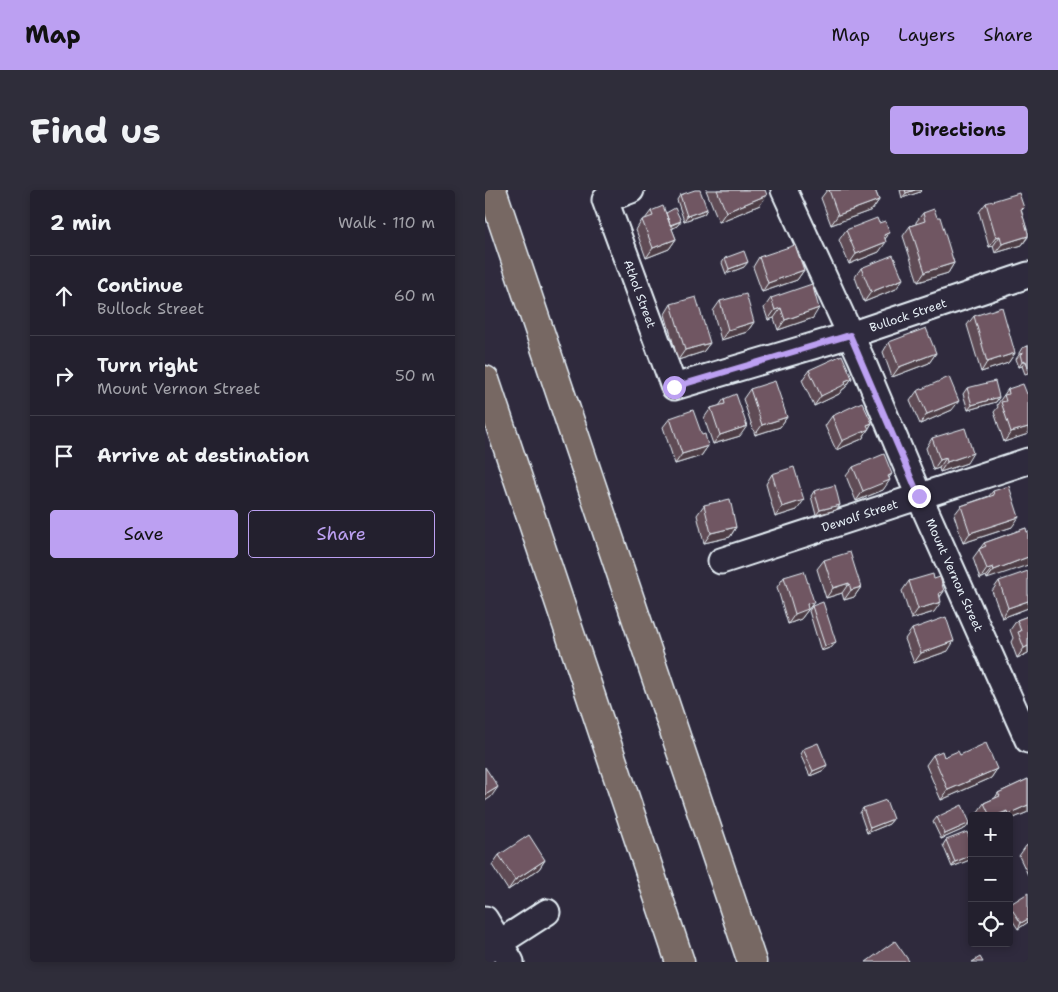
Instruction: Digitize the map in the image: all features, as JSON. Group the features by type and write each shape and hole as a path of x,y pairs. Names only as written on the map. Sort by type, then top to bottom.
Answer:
{"highway":[{"path":"492,190 752,962"},
{"path":"485,380 680,962"}],"street":[{"name":"Athol Street","path":"631,190 605,200 674,387"},
{"name":"Mount Vernon Street","path":"784,190 850,335 919,496 1028,740"},
{"name":"Bullock Street","path":"674,387 850,335 1028,275"},
{"name":"Dewolf Street","path":"721,561 1028,461"},
{"path":"485,919 499,952 547,912"}],"building":[{"path":"700,190 707,209 687,216 680,195"},
{"path":"717,190 765,190 767,195 726,212"},
{"path":"829,190 875,190 879,200 838,215"},
{"path":"1019,193 1024,208 1021,209 1028,236 1002,244 1000,236 996,237 986,203"},
{"path":"663,206 676,239 653,248 642,220 653,216 651,211"},
{"path":"675,208 681,221 670,225 666,213"},
{"path":"934,209 937,217 940,217 954,263 925,272 910,226 925,221 923,213"},
{"path":"877,218 879,223 885,221 890,232 884,235 886,242 856,254 846,230"},
{"path":"795,245 804,270 768,283 759,257"},
{"path":"744,251 748,262 729,269 725,258"},
{"path":"893,255 903,279 871,292 861,268"},
{"path":"812,284 819,308 785,320 781,308 775,310 771,298"},
{"path":"746,294 754,322 728,330 720,301"},
{"path":"696,297 710,343 685,350 671,304"},
{"path":"1002,307 1015,353 987,362 974,316"},
{"path":"926,328 936,353 899,367 889,342"},
{"path":"1028,346 1028,368 1026,361 1022,362 1020,354 1023,353 1022,348"},
{"path":"842,355 852,378 845,381 846,384 821,396 809,370"},
{"path":"949,377 959,401 927,414 917,391"},
{"path":"775,381 787,417 762,425 750,389"},
{"path":"995,381 999,397 972,405 967,388"},
{"path":"1023,384 1028,394 1028,427 1011,432 1001,402 1006,401 1004,395 1009,394 1008,389"},
{"path":"736,394 747,426 720,435 711,408 725,404 724,399"},
{"path":"862,402 872,423 867,425 869,429 842,441 832,416"},
{"path":"693,410 702,435 705,434 708,446 682,454 670,418"},
{"path":"965,428 973,453 947,462 946,458 940,460 932,438"},
{"path":"884,454 892,474 888,476 890,480 863,491 853,467"},
{"path":"794,467 804,500 782,507 772,474"},
{"path":"835,485 840,505 820,510 814,491"},
{"path":"1009,486 1019,517 970,533 961,506 994,495 993,491"},
{"path":"730,499 736,527 711,533 704,505"},
{"path":"1026,528 1028,531 1028,557 994,570 993,567 987,569 979,549 986,546 984,543"},
{"path":"850,552 861,587 851,590 849,583 833,588 824,560"},
{"path":"804,571 814,602 807,604 808,609 795,614 784,577"},
{"path":"1028,571 1028,601 1008,608 999,581"},
{"path":"933,574 934,579 940,577 944,591 939,593 941,602 918,609 909,581"},
{"path":"823,602 836,642 825,646 812,606"},
{"path":"1028,616 1028,646 1024,648 1018,632 1021,631 1017,620"},
{"path":"946,617 954,641 921,653 912,629"},
{"path":"818,743 827,765 813,771 803,749"},
{"path":"986,743 997,769 948,790 933,755 942,751 944,757 958,751 960,755"},
{"path":"485,767 498,787 485,795"},
{"path":"1028,779 1028,805 1012,812 988,812 984,803 1000,796 998,793"},
{"path":"886,800 893,819 870,828 863,808"},
{"path":"962,805 968,818 968,824 945,834 937,817"},
{"path":"967,832 968,857 955,862 946,840"},
{"path":"529,835 545,860 515,880 499,855"},
{"path":"1028,893 1028,919 1021,923 1013,911 1013,902"},
{"path":"895,941 908,962 866,962"},
{"path":"980,957 983,962 972,962"}],"route":[{"path":"674,387 850,335 919,496"}]}
